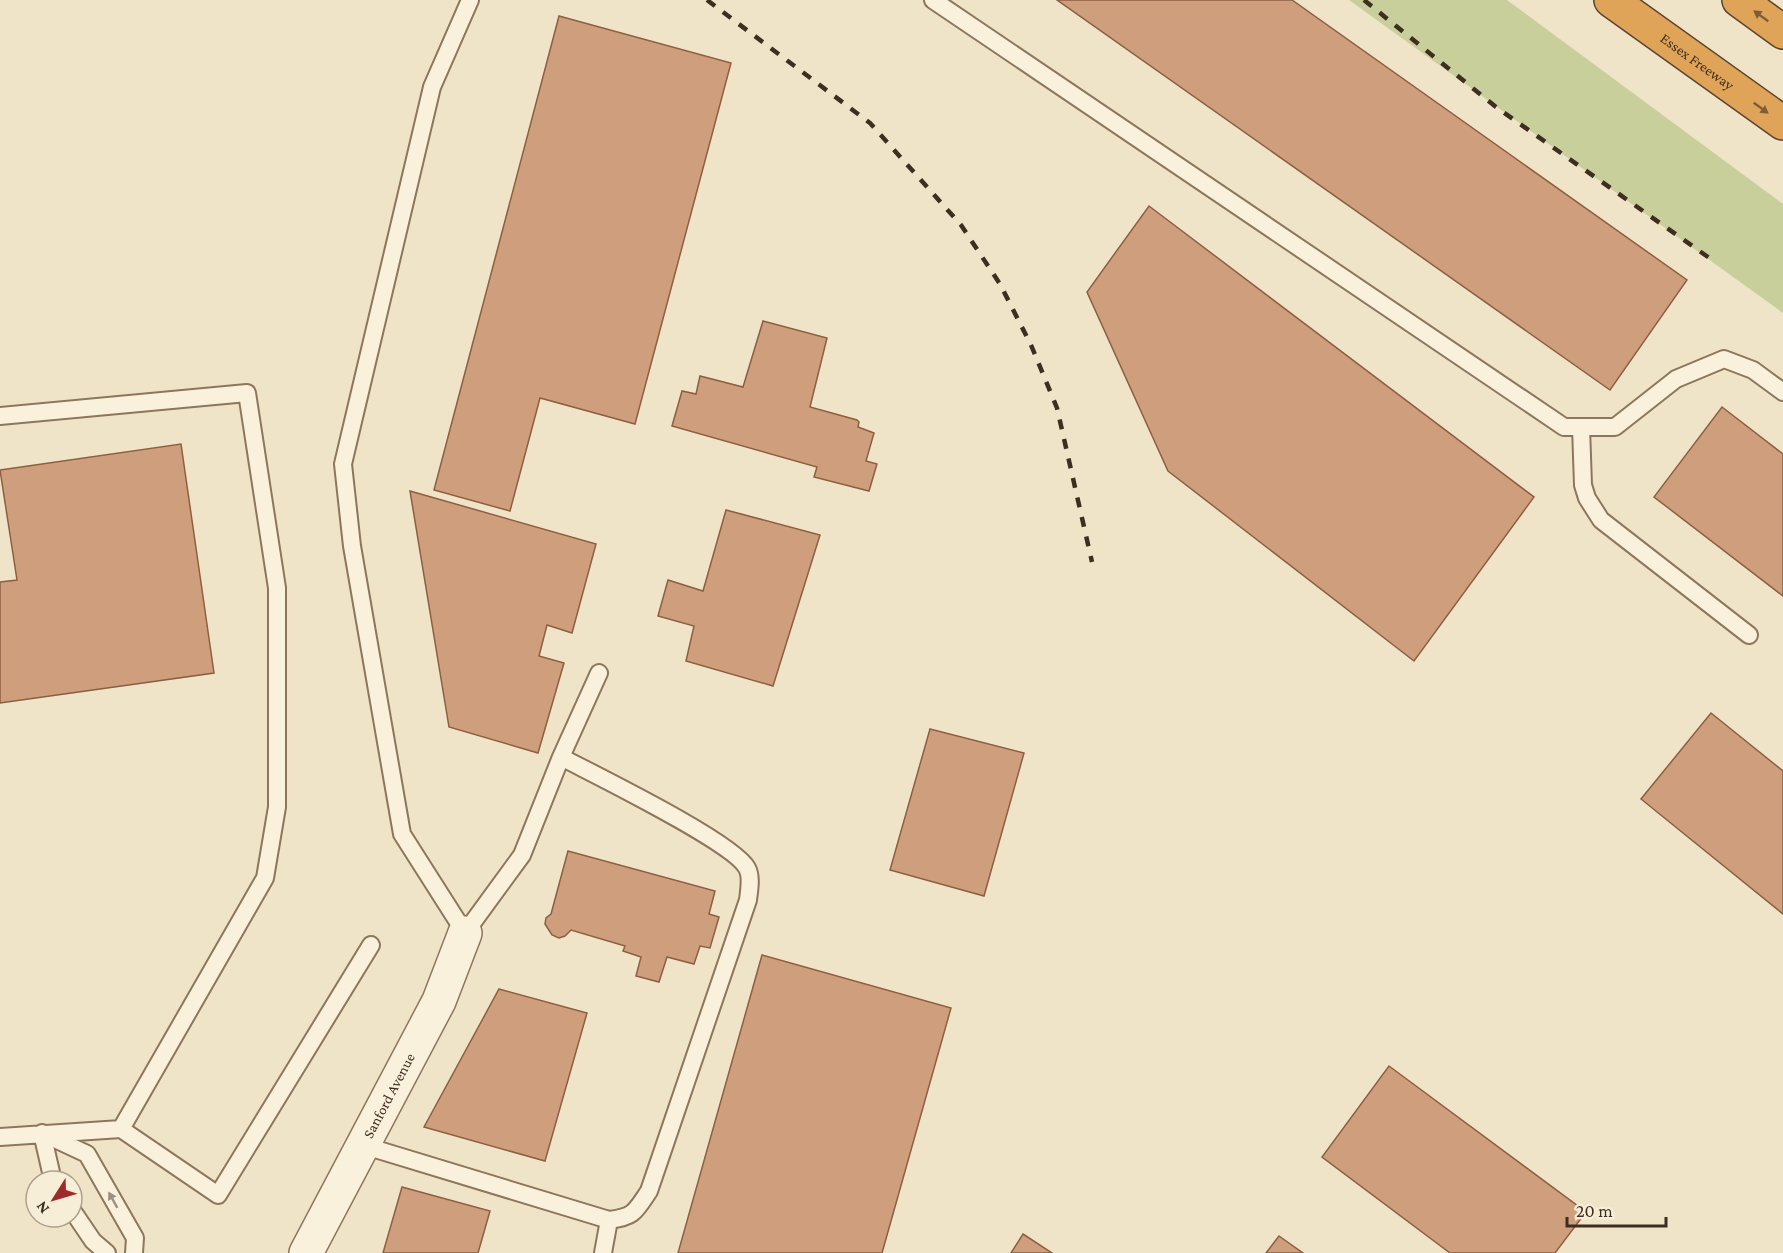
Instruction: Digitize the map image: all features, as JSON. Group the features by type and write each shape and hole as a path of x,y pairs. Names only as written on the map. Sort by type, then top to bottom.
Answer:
{"highway":[{"name":"Essex Freeway","path":"1611,0 1783,123"},
{"path":"1738,0 1783,32"}],"street":[{"name":"Sanford Avenue","path":"306,1253 439,1001 465,933"}],"lane":[{"path":"470,0 432,87 343,464 352,546 402,834 465,933 522,855 561,757 599,672"},
{"path":"933,0 1564,427 1615,427 1676,379 1724,359 1753,370 1783,392"},
{"path":"0,416 247,393 278,588 277,796 265,878 121,1129"},
{"path":"1581,427 1583,485 1587,498 1601,520 1749,635"},
{"path":"362,1145 609,1220 626,1218 636,1211 649,1191 748,900 750,886 747,868 730,852 705,835 561,757"},
{"path":"0,1137 121,1129 218,1195 371,945"},
{"path":"42,1133 50,1169"},
{"path":"42,1133 87,1154 135,1238 134,1253"},
{"path":"603,1253 609,1220"},
{"path":"84,1228 93,1241 107,1253"}],"green space":[{"path":"1349,0 1507,0 1783,204 1783,313"}],"building":[{"path":"1057,0 1292,0 1687,280 1610,390"},
{"path":"559,16 731,63 635,424 540,398 510,511 434,490"},
{"path":"1149,206 1534,497 1414,661 1168,471 1087,292"},
{"path":"763,321 827,338 810,407 857,420 858,427 874,433 866,461 877,464 869,491 814,477 817,467 672,426 682,391 696,394 700,376 743,387"},
{"path":"1722,407 1783,454 1783,596 1654,497"},
{"path":"181,444 214,673 0,703 0,582 17,580 0,470"},
{"path":"410,491 596,544 572,633 547,625 539,656 564,663 538,753 449,727"},
{"path":"726,510 820,535 773,686 686,661 694,626 658,616 668,580 703,591"},
{"path":"1711,713 1783,771 1783,914 1641,799"},
{"path":"930,729 1024,753 984,896 890,870"},
{"path":"568,851 715,891 709,914 719,917 710,948 700,946 694,964 667,957 659,982 636,976 641,957 623,951 625,946 571,930 559,938 552,935 545,924 546,918 551,914"},
{"path":"762,955 951,1008 882,1253 678,1253"},
{"path":"499,989 587,1013 545,1161 424,1127"},
{"path":"1389,1066 1586,1212 1555,1253 1450,1253 1322,1157"},
{"path":"402,1187 490,1211 478,1253 383,1253"},
{"path":"1023,1234 1052,1253 1011,1253"},
{"path":"1279,1236 1303,1253 1266,1253"}],"railway":[{"path":"707,0 870,123 961,225 1000,284 1031,345 1057,408 1092,562"},
{"path":"1364,0 1496,107 1715,262"}]}
